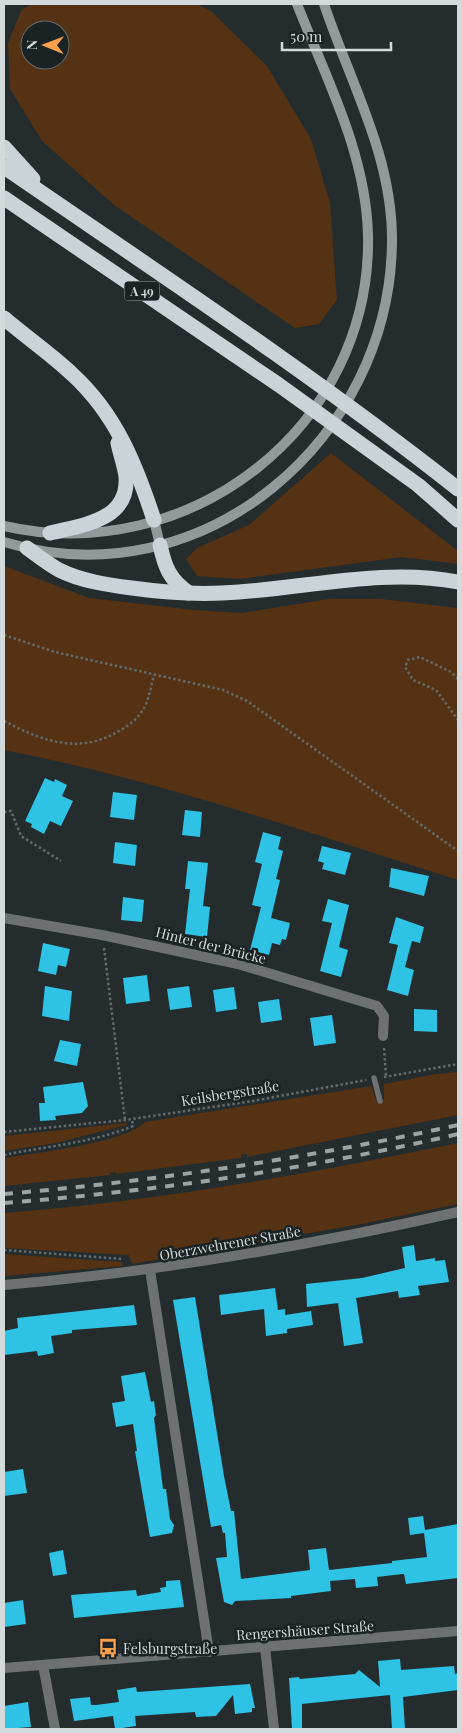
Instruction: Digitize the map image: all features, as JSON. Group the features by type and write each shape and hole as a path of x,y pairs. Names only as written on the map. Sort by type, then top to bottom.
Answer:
{"highway":[{"path":"4,147 50,199"},
{"name":"A 49","path":"4,167 292,364 380,428 458,489"},
{"name":"A 49","path":"4,198 279,385 418,485 458,520"},
{"path":"4,318 72,374 101,405 133,459 154,520"},
{"path":"50,533 103,519 115,510 120,502 124,493 126,475 112,422"},
{"path":"160,545 165,568 170,578 189,593"},
{"path":"27,548 60,570 88,580 113,586 189,593 238,592 389,576 458,582"}],"main road":[{"path":"4,526 50,533 100,532 154,520 191,507 230,488 258,469 279,451 309,417 334,377 344,355 360,308 368,260 364,190 350,137 298,4"},
{"path":"4,542 27,548 74,554 104,554 160,545 189,537 226,520 262,498 292,472 326,434 342,411 355,389 376,341 388,290 392,238 388,188 376,140 324,4"},
{"path":"154,520 160,545"}],"street":[{"name":"Hinter der Brücke","path":"4,918 102,935 238,964 377,1006 384,1016 383,1036"},
{"name":"Oberzwehrener Straße","path":"4,1285 150,1270 350,1236 458,1212"},
{"path":"150,1270 209,1652"},
{"name":"Rengershäuser Straße","path":"4,1668 458,1632"},
{"path":"266,1646 274,1729"},
{"path":"43,1665 55,1729"}],"lane":[{"path":"374,1078 380,1102"}],"path":[{"path":"4,635 55,652 222,690 247,701 458,851"},
{"path":"458,679 451,672 420,657 408,660 405,667 414,680 436,690 458,720"},
{"path":"4,721 17,728 73,746 92,744 130,725 144,709 154,675"},
{"path":"4,812 11,811 21,836 61,861"},
{"path":"102,935 125,1120"},
{"path":"383,1036 386,1076"},
{"name":"Keilsbergstraße","path":"4,1132 125,1120 253,1101 458,1064"},
{"path":"4,1155 64,1145 121,1131 133,1126 132,1119"},
{"path":"4,1250 126,1260 130,1273"}],"shaded area":[{"path":"32,4 196,4 211,11 267,66 311,139 330,203 337,300 319,324 295,328 114,205 42,141 10,89 8,43 22,9"},
{"path":"331,453 458,551 458,564 402,557 240,579 197,576 186,559 197,548 249,525"},
{"path":"4,566 89,598 194,610 241,613 329,599 381,599 458,608 458,880 176,792 62,762 4,750"},
{"path":"458,1072 458,1115 247,1157 247,1154 241,1155 241,1158 116,1174 116,1172 110,1173 110,1175 4,1186 4,1158 100,1141 119,1136 145,1122 371,1086 377,1102 384,1100 384,1084 436,1074"},
{"path":"126,1123 127,1125 56,1143 4,1151 4,1136"},
{"path":"458,1143 458,1204 361,1224 132,1264 129,1255 4,1248 4,1213 175,1194 289,1176"},
{"path":"4,1254 122,1262 123,1266 4,1276"}],"building":[{"path":"45,778 54,782 55,779 67,785 62,796 73,801 61,826 50,821 44,834 31,827 32,824 25,821"},
{"path":"113,792 137,795 134,820 110,817"},
{"path":"185,810 202,812 200,837 182,835"},
{"path":"263,832 281,837 278,849 283,851 276,879 280,880 271,918 290,923 286,940 282,939 280,945 272,943 269,955 250,950 261,907 252,905 262,864 255,862"},
{"path":"115,842 137,845 135,866 113,863"},
{"path":"322,846 351,853 345,875 322,869 324,863 318,861"},
{"path":"188,861 208,863 203,906 210,907 207,937 185,934 190,889 185,889"},
{"path":"391,868 429,876 424,896 389,887"},
{"path":"123,897 144,900 142,922 121,920"},
{"path":"328,899 349,905 339,947 348,950 341,977 320,971 332,923 322,921"},
{"path":"396,917 424,927 420,943 412,941 405,967 414,970 408,996 387,990 398,945 389,943"},
{"path":"43,943 70,949 66,967 58,965 56,975 38,971"},
{"path":"147,975 150,1001 126,1004 123,978"},
{"path":"45,986 72,991 69,1021 42,1016"},
{"path":"189,986 192,1007 170,1010 167,989"},
{"path":"234,987 237,1009 216,1012 213,990"},
{"path":"279,999 282,1020 261,1023 258,1002"},
{"path":"414,1009 437,1010 437,1032 414,1031"},
{"path":"332,1015 336,1043 314,1046 310,1018"},
{"path":"60,1040 81,1044 77,1066 54,1061"},
{"path":"83,1082 88,1106 82,1113 55,1116 56,1120 40,1121 39,1103 45,1103 43,1087"},
{"path":"414,1245 416,1261 435,1258 435,1261 445,1260 449,1282 418,1286 420,1295 399,1298 398,1291 356,1298 363,1343 344,1346 338,1303 307,1307 306,1284 362,1278 405,1268 402,1247"},
{"path":"275,1288 278,1310 285,1309 285,1315 311,1311 313,1325 287,1329 287,1333 266,1336 264,1309 221,1315 219,1295"},
{"path":"195,1297 224,1476 231,1511 234,1511 241,1579 310,1570 308,1550 326,1548 329,1570 427,1557 424,1533 410,1535 408,1518 423,1516 425,1530 458,1524 458,1578 406,1584 404,1574 402,1574 377,1577 378,1586 356,1588 355,1579 330,1581 331,1591 291,1596 291,1598 235,1601 232,1605 224,1602 216,1558 227,1557 225,1533 223,1533 221,1525 211,1527 173,1300"},
{"path":"134,1305 137,1325 72,1330 72,1333 51,1336 54,1353 38,1356 37,1351 4,1355 4,1331 18,1328 17,1318"},
{"path":"145,1372 151,1402 154,1401 156,1415 154,1418 163,1489 166,1489 170,1519 174,1525 172,1533 150,1537 135,1451 137,1451 133,1424 116,1427 112,1403 125,1401 121,1376"},
{"path":"23,1469 27,1493 4,1496 4,1472"},
{"path":"63,1550 67,1574 53,1576 49,1553"},
{"path":"180,1580 184,1607 74,1618 71,1595 136,1590 137,1596 161,1592 160,1588 166,1587 166,1581"},
{"path":"23,1600 26,1624 4,1627 4,1603"},
{"path":"400,1659 401,1670 454,1666 455,1674 458,1673 458,1690 403,1697 405,1729 392,1729 390,1695 302,1704 302,1729 292,1729 289,1678 299,1677 300,1679 355,1674 359,1670 380,1687 378,1661"},
{"path":"250,1684 255,1708 252,1708 252,1712 235,1714 233,1695 216,1716 196,1717 195,1712 135,1716 136,1726 115,1729 113,1716 74,1721 70,1699 90,1697 91,1705 96,1705 119,1702 117,1690 136,1687 137,1692"},
{"path":"28,1702 31,1727 5,1729 4,1706"}],"railway":[{"path":"4,1194 61,1189 232,1167 345,1148 458,1125"},
{"path":"4,1203 118,1192 232,1177 345,1158 458,1134"}],"place":[{"name":"Felsburgstraße","path":"108,1648"}]}
